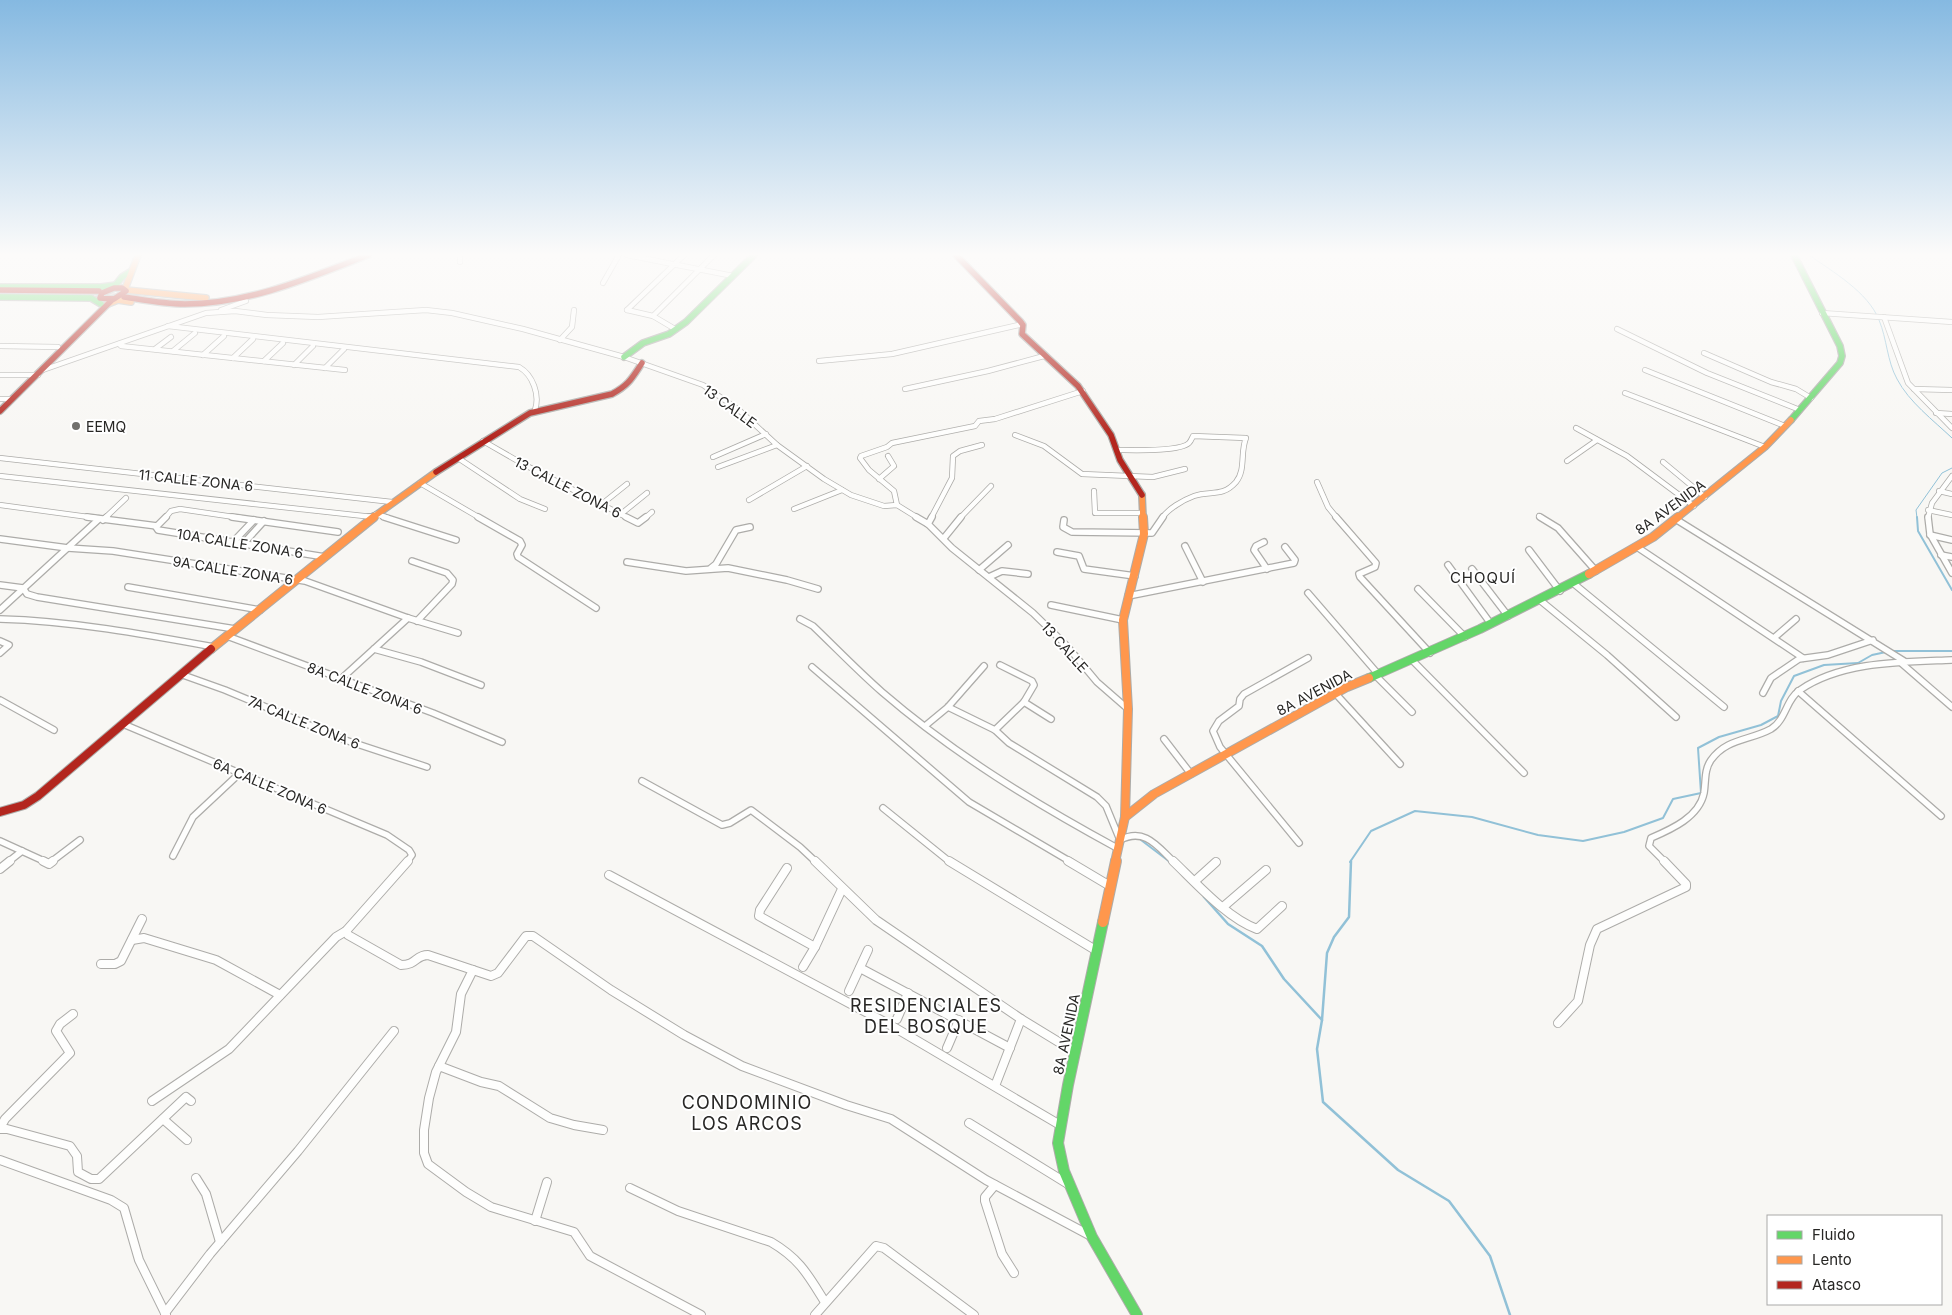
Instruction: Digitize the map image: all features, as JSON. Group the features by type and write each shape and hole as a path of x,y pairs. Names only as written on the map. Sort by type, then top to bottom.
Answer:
{"main road":[{"path":"39,371 44,362 87,316"},
{"path":"0,411 39,371 53,360 89,316"},
{"path":"624,357 643,343 669,334 692,316"},
{"path":"1016,316 1023,324 1022,334 1044,356 1074,381 1083,392 1111,435 1122,464 1139,490 1144,534 1135,576 1128,596 1124,620 1128,709 1125,817"},
{"name":"8A AVENIDA","path":"1136,1315 1092,1237 1070,1185 1060,1157 1058,1143 1075,1052 1125,817 1154,794 1335,693 1376,674 1430,653 1541,601 1637,547 1677,520 1765,447 1811,398 1840,363 1842,356 1840,346 1824,316"},
{"path":"0,812 24,805 31,800 235,629 297,581 392,502 483,441 535,410 601,398 630,383 642,363"}],"street":[{"path":"0,375 39,371 200,316"},
{"name":"13 CALLE","path":"466,316 494,322 624,357 691,380 708,388 739,410 777,445 842,490 884,506 897,505 928,524 952,548 1033,613 1068,646 1096,682 1128,709"},
{"path":"560,340 572,326 573,316"},
{"path":"654,316 675,329"},
{"path":"1873,316 1952,322"},
{"path":"1882,317 1899,356 1905,378 1914,390 1952,428"},
{"path":"819,361 850,360 1023,324"},
{"path":"169,327 519,366 528,374 539,399 535,410"},
{"path":"1617,329 1666,355 1752,394 1800,410"},
{"path":"173,351 196,333"},
{"path":"203,354 224,336"},
{"path":"155,349 171,337"},
{"path":"233,358 253,339"},
{"path":"264,361 283,343"},
{"path":"120,345 345,370"},
{"path":"0,346 58,347"},
{"path":"294,365 313,346"},
{"path":"325,368 344,350"},
{"path":"1704,354 1811,398"},
{"path":"905,389 988,371 1044,356"},
{"path":"1645,370 1785,426"},
{"path":"1914,390 1952,390"},
{"path":"897,505 894,491 864,464 860,458 861,456 887,447 892,442 975,426 979,421 1083,392"},
{"path":"1625,393 1765,447"},
{"path":"0,399 11,399"},
{"path":"1936,413 1952,414"},
{"path":"1576,428 1627,456 1694,506"},
{"path":"713,457 766,434"},
{"path":"1015,435 1044,446 1082,474 1158,477 1185,469"},
{"path":"1064,520 1063,527 1072,532 1152,533 1166,512 1192,498 1219,494 1229,489 1240,478 1242,447 1246,438 1200,435 1193,436 1189,443 1184,446 1146,451 1117,450"},
{"path":"1567,462 1597,440"},
{"name":"13 CALLE ZONA 6","path":"483,441 523,464 638,523 652,512"},
{"path":"718,468 777,445"},
{"path":"928,524 952,478 953,456 960,451 982,445"},
{"path":"879,479 894,466 888,456"},
{"name":"11 CALLE ZONA 6","path":"0,458 392,502"},
{"path":"458,458 520,500 545,509"},
{"path":"1663,462 1705,497"},
{"path":"749,500 807,466"},
{"path":"0,476 375,515 456,540"},
{"path":"1952,476 1939,491 1928,510 1930,535 1952,573"},
{"path":"1317,482 1328,507 1376,563 1375,566 1359,574 1360,577 1430,653"},
{"path":"420,483 520,541 522,545 517,554 518,557 596,608"},
{"path":"602,504 627,484"},
{"path":"944,538 965,512 991,486"},
{"path":"794,509 842,490"},
{"path":"1094,491 1096,513 1143,513"},
{"path":"1939,491 1952,494"},
{"path":"621,514 647,493"},
{"path":"0,610 126,498"},
{"name":"10A CALLE ZONA 6","path":"0,505 156,527 325,557"},
{"path":"156,527 169,512 176,509 338,532"},
{"path":"1928,510 1952,516"},
{"path":"1539,516 1558,528 1596,570"},
{"path":"233,542 254,520"},
{"path":"1677,520 1875,642 1902,662 1952,707"},
{"path":"244,543 264,521"},
{"path":"711,568 716,564 736,530 750,527"},
{"path":"1930,535 1952,540"},
{"name":"9A CALLE ZONA 6","path":"0,539 68,548 113,551 305,581 408,618 458,633"},
{"path":"1264,542 1256,546 1254,550 1267,570"},
{"path":"979,570 1008,545"},
{"path":"1185,546 1203,582"},
{"path":"1637,547 1775,637 1803,658"},
{"path":"1128,596 1267,570 1296,562 1285,548"},
{"path":"1530,550 1560,591"},
{"path":"1057,552 1079,556 1084,568 1135,576"},
{"path":"1941,555 1952,557"},
{"path":"412,561 447,572 453,580 452,584 417,621"},
{"path":"627,562 686,571 728,568 788,580 818,589"},
{"path":"1448,565 1491,624"},
{"path":"1472,569 1508,616"},
{"path":"989,577 1002,571 1028,574"},
{"path":"1573,583 1724,706"},
{"path":"0,585 23,588 27,594 37,597 235,629"},
{"path":"128,587 260,610"},
{"path":"1418,589 1465,637"},
{"path":"1308,593 1376,674 1412,712"},
{"path":"1541,601 1607,655 1676,717"},
{"path":"1051,605 1124,620"},
{"path":"341,680 408,618"},
{"path":"0,619 34,620 214,647"},
{"path":"800,619 813,626 889,698 957,751 1068,822 1118,848"},
{"path":"1775,637 1796,619"},
{"name":"8A CALLE ZONA 6","path":"227,636 433,713 502,742"},
{"path":"0,641 9,645 0,653"},
{"path":"1763,693 1771,678 1803,658 1828,655 1875,642"},
{"path":"374,650 422,662 481,685"},
{"path":"1300,843 1228,754 1220,748 1213,731 1218,720 1239,706 1240,699 1244,694 1308,658"},
{"path":"1413,660 1524,773"},
{"path":"1558,1024 1578,1001 1590,945 1597,929 1686,887 1681,878 1649,846 1649,842 1652,838 1676,826 1689,816 1700,803 1704,791 1704,772 1711,758 1726,743 1759,734 1778,725 1798,691 1815,680 1888,663 1952,660"},
{"path":"995,730 1024,702 1034,683 1000,665"},
{"path":"924,726 948,707 984,666"},
{"path":"812,667 970,802 1110,886"},
{"name":"7A CALLE ZONA 6","path":"182,675 225,690 345,740 426,766"},
{"path":"1798,691 1941,816"},
{"path":"1335,693 1400,764"},
{"path":"0,700 54,730"},
{"path":"1024,702 1051,719"},
{"path":"948,707 995,730 1009,743 1097,797 1106,806 1120,840 1127,835 1135,834 1147,837 1223,907 1254,930 1282,906"},
{"name":"6A CALLE ZONA 6","path":"123,724 387,835 410,850 412,855 400,871 346,931"},
{"path":"1164,739 1191,774"},
{"path":"173,856 192,818 240,773"},
{"path":"642,781 722,825 730,824 751,810 793,841 876,920 1021,1019 1075,1052"},
{"path":"883,808 956,868 1097,950"},
{"path":"0,841 49,864 80,840"},
{"path":"0,869 22,851"},
{"path":"1195,881 1216,862"},
{"path":"787,868 760,910 759,916 815,947"},
{"path":"1223,907 1266,870"},
{"path":"609,875 892,1026 1060,1125"},
{"path":"803,967 815,947 842,889"},
{"path":"101,964 118,963 142,919"},
{"path":"152,1101 176,1082 229,1049 336,937 346,931 348,935 401,965 412,964 422,955 489,975 496,974 525,936 533,936 611,990 692,1040 742,1066 891,1120 995,1185 1092,1237"},
{"path":"132,940 150,940 174,949 216,960 280,995"},
{"path":"848,991 868,950"},
{"path":"860,968 1010,1048"},
{"path":"473,970 460,994 456,1032 439,1066 426,1115 424,1153 428,1164 478,1200 506,1213 574,1232 590,1256 701,1315"},
{"path":"897,1019 908,994"},
{"path":"72,1014 60,1024 56,1031 70,1053 5,1119 0,1128 70,1146 74,1149 77,1156 78,1172 97,1179 104,1176 186,1097 191,1101"},
{"path":"995,1086 1021,1019"},
{"path":"947,1048 959,1020"},
{"path":"0,1160 111,1200 124,1208 139,1260 165,1314 220,1242 298,1151 394,1031"},
{"path":"439,1066 481,1082 499,1086 550,1118 574,1125 603,1130"},
{"path":"163,1119 187,1140"},
{"path":"970,1123 1070,1185"},
{"path":"196,1178 206,1194 220,1242"},
{"path":"535,1221 547,1182"},
{"path":"995,1185 985,1197 985,1201 1002,1254 1014,1273"},
{"path":"630,1188 678,1211 771,1242 785,1250 802,1265 825,1302"},
{"path":"815,1315 868,1252 876,1246 884,1248 974,1315"}],"waterway":[{"path":"1877,316 1897,379 1908,395 1952,438"},
{"path":"1917,518 1916,510 1942,473 1952,468"},
{"path":"1917,517 1918,531 1952,590"},
{"path":"1893,651 1952,651"},
{"path":"1350,862 1371,831 1415,811 1472,817 1538,835 1583,841 1624,832 1663,818 1673,799 1701,793 1698,748 1719,737 1761,725 1778,716 1781,701 1794,676 1824,665 1858,663 1872,655 1886,652"},
{"path":"1141,840 1170,862"},
{"path":"1322,1020 1327,953 1334,937 1349,917 1351,861"},
{"path":"1204,897 1228,924 1262,946 1284,979 1322,1020"},
{"path":"1322,1020 1317,1049 1323,1102 1398,1170 1449,1201 1490,1256 1510,1315"}],"traffic: fast":[{"path":"624,357 643,343 669,334 692,316"},
{"path":"1791,420 1840,363 1842,356 1840,346 1825,316"},
{"path":"1369,678 1480,629 1535,603 1589,574"},
{"path":"1103,922 1068,1085 1058,1143 1064,1171 1092,1237 1137,1315"}],"traffic: slow":[{"path":"1589,574 1653,537 1765,447 1791,420"},
{"path":"211,649 392,502 436,472"},
{"path":"1125,817 1128,709 1123,620 1144,534 1142,495"},
{"path":"1103,922 1125,817 1154,794 1347,687 1369,678"}],"traffic: jam":[{"path":"0,411 95,316"},
{"path":"1016,316 1023,325 1022,334 1078,386 1111,435 1120,460 1142,495"},
{"path":"436,472 530,413 585,402 612,394 632,380 642,363"},
{"path":"0,812 24,805 38,796 211,649"}],"place":[{"name":"EEMQ","path":"76,426"}],"district":[{"name":"CHOQUÍ","path":"1483,577"},
{"name":"RESIDENCIALES DEL BOSQUE","path":"926,1015"},
{"name":"CONDOMINIO LOS ARCOS","path":"747,1112"}]}
